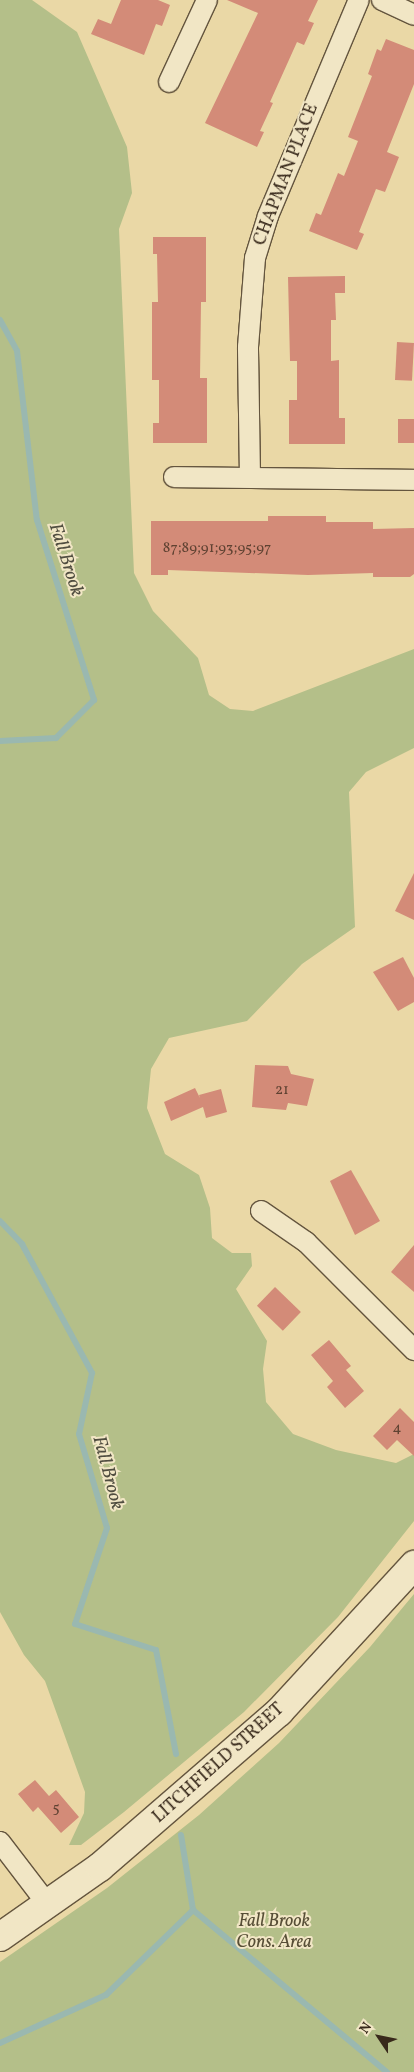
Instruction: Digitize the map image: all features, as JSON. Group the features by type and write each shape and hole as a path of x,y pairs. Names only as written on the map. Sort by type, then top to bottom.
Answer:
{"main road":[{"name":"LITCHFIELD STREET","path":"0,1937 49,1906 173,1807 278,1712 414,1565"}],"street":[{"path":"169,82 207,0"},
{"name":"CHAPMAN PLACE","path":"250,477 249,339 255,258 268,216 359,0"},
{"path":"382,0 414,15"},
{"path":"174,477 414,480"},
{"path":"261,1211 306,1242 414,1350"},
{"path":"0,1842 49,1906"}],"green space":[{"path":"0,0 32,0 77,32 127,147 132,193 119,229 134,573 153,611 198,658 209,695 230,709 253,711 414,649 414,748 366,772 349,792 355,927 302,964 247,1021 169,1038 151,1069 147,1108 165,1154 199,1175 210,1208 212,1238 232,1253 251,1253 252,1266 236,1289 267,1341 263,1369 266,1402 293,1434 336,1450 396,1463 414,1454 414,1521 338,1617 244,1712 124,1812 81,1845 69,1845 84,1813 85,1792 45,1681 24,1655 0,1612"},
{"name":"Fall Brook Cons. Area","path":"414,1594 414,2072 0,2072 0,1962 107,1888 199,1815 279,1743 370,1647"}],"building":[{"path":"121,0 158,0 170,5 162,26 156,24 144,55 91,34 98,19 111,24"},
{"path":"227,0 318,0 308,21 314,23 304,45 297,42 270,102 273,103 260,131 264,132 257,147 205,123 258,13"},
{"path":"386,39 414,50 414,84 387,152 399,157 385,192 376,189 359,232 364,234 357,250 309,231 316,213 321,215 338,173 344,176 358,141 348,137 372,76 368,74 377,49 381,51"},
{"path":"153,237 206,237 206,302 201,302 200,378 207,378 207,443 153,443 153,423 159,423 159,380 152,380 152,302 158,302 157,254 153,254"},
{"path":"345,276 345,293 335,293 336,320 331,320 331,361 339,360 339,418 345,418 345,444 289,444 289,400 297,400 297,361 290,361 288,277"},
{"path":"397,342 414,343 412,381 395,380"},
{"path":"398,419 414,419 414,443 398,443"},
{"path":"268,516 326,516 326,522 373,522 373,529 414,528 414,574 410,577 373,577 373,573 308,575 168,570 168,575 151,575 151,521 268,521"},
{"path":"414,873 414,920 395,911"},
{"path":"403,957 414,978 414,1002 398,1011 373,972"},
{"path":"255,1065 288,1066 291,1074 314,1079 307,1106 288,1103 286,1110 252,1107"},
{"path":"195,1088 200,1098 199,1095 221,1089 227,1112 206,1118 203,1107 171,1121 164,1102"},
{"path":"351,1170 380,1221 355,1235 330,1181"},
{"path":"414,1245 414,1292 391,1272"},
{"path":"275,1287 301,1312 283,1331 257,1306"},
{"path":"329,1340 351,1366 346,1370 364,1391 345,1408 327,1387 333,1381 311,1355"},
{"path":"400,1408 414,1422 414,1456 397,1440 387,1450 373,1436"},
{"path":"35,1780 49,1796 56,1790 79,1817 61,1833 38,1807 33,1812 18,1794"}],"waterway":[{"name":"Fall Brook","path":"0,320 17,351 37,520 94,700 56,738 0,741"},
{"name":"Fall Brook","path":"0,1221 22,1244 92,1373 79,1434 107,1528 75,1624 156,1650 176,1754"},
{"name":"Fall Brook","path":"181,1835 193,1910 387,2072"},
{"path":"0,2043 106,1995 193,1910"}]}
